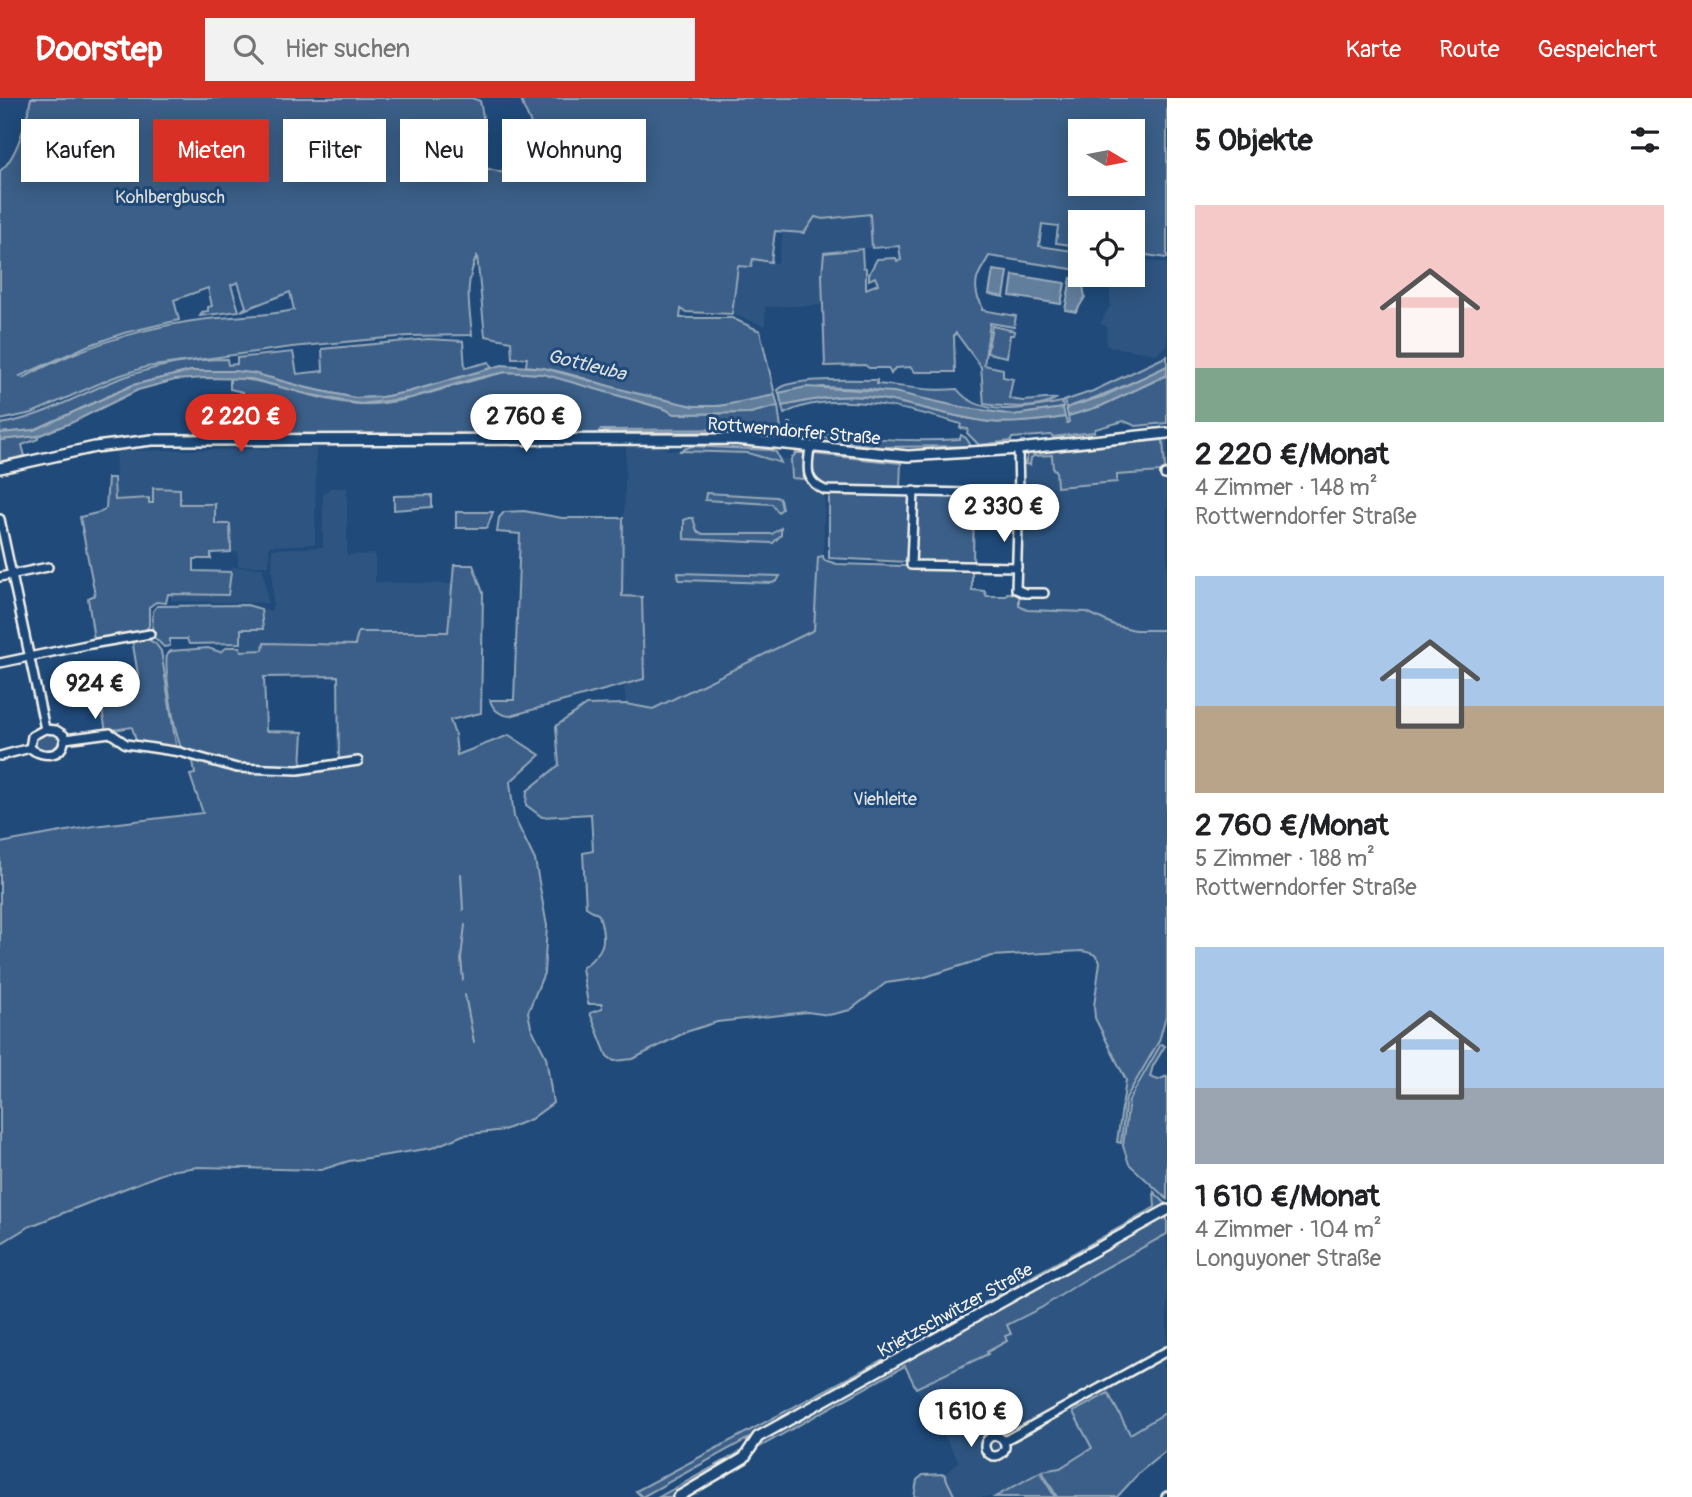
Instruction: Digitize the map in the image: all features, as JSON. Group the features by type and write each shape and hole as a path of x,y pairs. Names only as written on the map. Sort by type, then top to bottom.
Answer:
{"main road":[{"name":"Rottwerndorfer Straße","path":"0,468 95,447 164,440 734,439 908,456 1018,449 1167,434"},
{"name":"Krietzschwitzer Straße","path":"678,1497 744,1458 758,1437 1167,1210"}],"street":[{"path":"810,447 808,474 813,484 825,490 1019,494"},
{"path":"1018,449 1016,589 1025,593 1044,593"},
{"path":"914,491 911,565 1017,567"},
{"path":"0,519 45,729"},
{"path":"0,577 48,566"},
{"path":"0,663 150,634"},
{"path":"30,748 32,736 45,729 58,731 65,739"},
{"path":"65,739 110,733 133,746 180,752 237,768 299,770 358,761"},
{"path":"0,755 30,748 40,754 50,755 63,747 65,739"},
{"path":"1004,1441 1167,1351"}],"shaded area":[{"path":"870,214 872,248 824,253 823,305 765,307 765,326 732,314 738,266 752,259 778,263 783,232 803,233 815,216 823,219"},
{"path":"1145,260 1167,263 1167,345 1156,354 1106,346 1107,327 1100,324 1110,306 1110,287 1145,287"},
{"path":"993,270 1008,272 1004,297 989,294"},
{"path":"1013,275 1065,283 1061,304 1010,296"},
{"path":"1069,287 1083,287 1085,297 1076,312 1065,310"},
{"path":"502,365 544,368 693,406 720,406 775,395 778,406 750,413 674,414 665,409 543,374 506,372 411,398 360,404 306,394 251,379 205,378 175,380 138,390 38,436 0,440 0,433 34,430 133,385 191,371 253,373 355,398 408,392"},
{"path":"1167,366 1167,375 1101,406 1068,416 1066,408 1104,396"},
{"path":"806,387 894,392 960,407 1014,415 1063,408 1065,417 1028,422 990,422 857,396 825,398 782,406 779,393"},
{"path":"1167,439 1167,630 1135,630 1114,625 1087,612 1027,610 1019,606 1025,464 1030,465 1034,456 1052,455 1057,487 1116,481 1116,475 1161,472 1165,469 1163,440"},
{"path":"626,446 748,453 781,463 780,459 791,459 792,478 803,478 806,459 812,460 812,475 825,486 823,556 818,557 814,630 653,709 626,704 624,686 644,678 642,597 622,596"},
{"path":"316,448 315,544 269,546 269,566 238,566 238,552 215,552 149,503 149,498 116,500 116,451"},
{"path":"330,488 347,488 347,555 375,554 375,582 452,584 448,632 358,632 355,645 264,643 264,650 241,651 241,629 262,629 261,609 271,611 273,607 272,549 323,547 323,495"},
{"path":"232,567 263,568 268,603 171,601 171,594 228,595"},
{"path":"1167,1234 1167,1362 1163,1365 1167,1373 1167,1412 1130,1435 1108,1393 1073,1412 1093,1448 1060,1468 1040,1472 995,1497 955,1497 944,1474 955,1466 958,1460 916,1388 987,1354 986,1352 1005,1336 1007,1326"}],"green space":[{"name":"Kohlbergbusch","path":"31,98 472,98 480,101 483,119 400,119 400,182 488,182 488,169 502,172 502,182 646,182 646,119 529,119 521,98 1167,98 1167,258 1145,255 1145,210 1068,210 1068,245 1056,243 1058,226 1042,224 1039,246 1068,250 1068,268 989,256 976,283 982,310 1016,316 1014,327 990,323 984,365 1003,369 1003,377 1013,379 1009,398 1021,401 1056,399 1040,405 1011,407 984,404 981,367 956,333 955,372 915,372 911,367 895,368 891,374 888,368 869,368 865,365 825,366 822,275 824,253 862,249 866,289 878,284 875,277 869,280 869,274 877,259 901,260 899,246 872,248 870,214 823,219 815,217 804,233 775,231 771,262 753,259 751,267 738,266 732,314 685,312 681,309 680,318 732,318 760,331 775,395 755,400 715,406 673,404 569,374 526,366 527,358 512,358 511,341 485,336 477,255 469,286 472,335 408,336 292,347 146,367 112,378 32,413 0,420 0,171 11,157 21,135 21,182 139,182 139,119 26,119","holes":["238,282 246,307 241,311 290,292 294,310 192,321 148,330 105,342 23,378 20,376 87,346 124,333 179,320 174,300 208,288 212,306 200,316 239,311 231,285"]},
{"path":"992,326 1015,331 1014,335 1010,335 1007,357 987,353"},
{"path":"428,339 463,341 465,368 489,362 492,368 408,392 355,398 271,378 191,371 133,385 34,430 0,433 0,424 30,417 143,371 213,359 227,359 228,365 237,364 237,358 293,352 297,374 323,371 322,349"},
{"path":"1167,356 1167,366 1066,408 1064,401 1093,391"},
{"path":"506,372 560,378 674,414 750,413 778,406 781,429 601,430 596,434 231,434 232,419 241,417 243,392 230,389 230,378 262,382 342,402 375,404 413,398"},
{"path":"1167,375 1167,423 1136,426 1124,421 1095,429 1094,432 1012,438 1011,441 979,445 967,433 968,429 960,428 961,424 895,407 824,402 803,406 784,414 782,406 825,398 857,396 990,422 1028,422 1065,417 1067,423 1068,416 1101,406"},
{"path":"877,380 877,384 957,389 979,405 992,408 1035,407 1062,402 1063,408 1014,415 870,389 822,387 779,393 778,390 809,381"},
{"path":"788,423 791,423 790,428 875,438 938,440 960,439 961,435 970,444 880,447 788,432"},
{"path":"746,431 734,434 600,434 603,432"},
{"path":"38,436 38,439 22,445 25,456 2,461 0,464 0,440"},
{"path":"1163,440 1165,469 1161,472 1117,475 1117,482 1057,487 1052,455 1034,456 1030,465 1025,464 1028,454"},
{"path":"692,446 770,450 776,452 781,463 748,453 679,451"},
{"path":"796,453 803,453 806,459 803,479 792,478 791,459"},
{"path":"813,454 901,463 900,487 825,486 815,482 812,475"},
{"path":"108,478 114,478 115,500 149,498 149,503 153,503 153,488 180,489 180,504 215,504 215,524 230,524 231,552 211,553 211,559 194,559 194,571 231,572 228,595 168,594 166,603 156,602 149,607 149,626 144,632 94,640 88,598 95,595 80,517 101,512 106,508"},
{"path":"706,493 776,497 780,499 782,509 778,512 772,504 705,500"},
{"path":"831,493 912,494 907,562 829,558"},
{"path":"916,494 974,496 973,564 920,563 913,559"},
{"path":"432,495 432,507 394,510 394,496"},
{"path":"524,511 562,518 623,518 622,596 642,597 644,679 510,716 493,707 490,700 514,700 520,534 497,532 499,518 504,512"},
{"path":"456,512 493,512 487,528 456,528"},
{"path":"693,518 697,531 703,534 772,534 781,528 781,535 773,543 684,539 684,520"},
{"name":"Viehleite","path":"823,556 824,560 837,564 972,568 972,590 985,591 986,596 1019,594 1019,606 1027,610 1087,612 1114,625 1135,630 1167,630 1167,1012 1159,1041 1126,1098 1121,1143 1117,1142 1126,1080 1095,1018 1100,962 1095,955 1082,951 992,956 922,978 886,983 850,1010 829,1015 807,1012 717,1022 686,1032 633,1059 614,1061 607,1056 590,1013 602,1009 602,1004 588,1004 582,968 600,951 603,939 599,915 586,907 583,853 593,851 591,814 542,817 526,805 527,791 559,765 556,726 586,705 626,704 653,709 814,630 818,557"},
{"path":"454,565 473,565 483,593 481,713 450,720 457,755 509,735 540,755 510,782 514,817 535,860 547,926 544,973 528,1012 531,1027 546,1057 553,1103 531,1119 504,1130 463,1135 432,1148 349,1161 321,1170 198,1167 169,1171 28,1227 0,1244 0,843 94,826 203,813 190,775 195,774 193,761 183,755 225,768 252,772 293,771 361,762 360,759 339,761 338,676 264,677 266,731 303,732 301,767 238,766 183,751 171,704 167,654 171,651 208,648 220,652 228,647 240,647 241,651 263,650 264,643 355,645 358,632 448,632"},
{"path":"678,573 780,576 772,583 679,580"},
{"path":"247,605 261,609 263,629 241,629 241,643 189,644 187,639 170,639 170,646 164,647 152,635 153,611 157,606"},
{"path":"145,638 155,643 161,651 176,745 173,748 137,744 132,727 106,731 98,688 139,681 132,639"},
{"path":"48,731 62,736 61,746 50,753 32,747 33,737"},
{"path":"1161,1044 1165,1046 1150,1077 1158,1080 1167,1076 1167,1199 1129,1164 1123,1146 1129,1100"},
{"path":"1154,1192 1165,1203 1165,1208 642,1497 636,1491 895,1353 905,1341 926,1335 1135,1219 1155,1207"},
{"path":"1167,1215 1167,1234 1007,1325 1011,1334 1005,1336 1007,1341 987,1352 988,1354 916,1388 905,1366 670,1497 659,1497"},
{"path":"1108,1393 1130,1434 1167,1412 1167,1450 1140,1472 1117,1497 1057,1497 1042,1471 1060,1468 1092,1448 1073,1412"},
{"path":"1040,1472 1055,1497 995,1497"},
{"path":"944,1474 955,1497 914,1497 917,1480 923,1475"}],"waterway":[{"path":"461,874 463,910"},
{"path":"463,980 461,958 465,925"},
{"path":"465,995 474,1042"}],"water label":[{"name":"Gottleuba","path":"587,364"}]}
